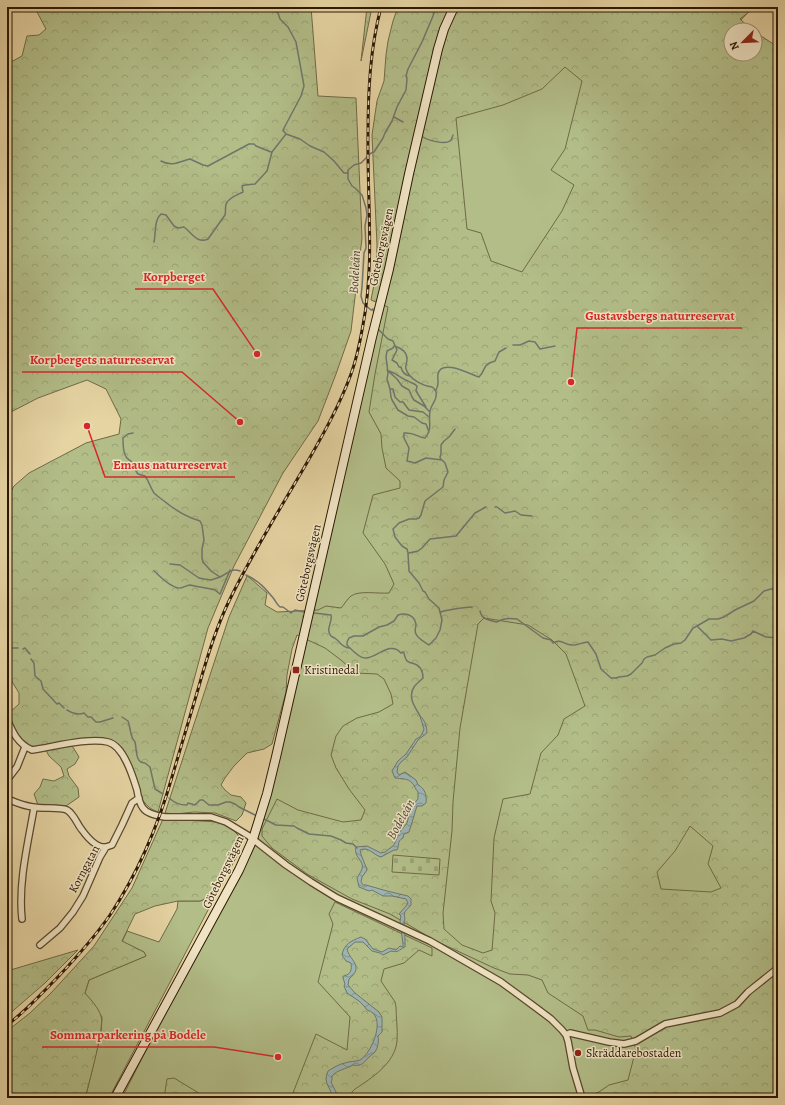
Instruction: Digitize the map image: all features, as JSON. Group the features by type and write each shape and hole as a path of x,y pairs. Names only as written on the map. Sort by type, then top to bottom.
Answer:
{"street":[{"name":"Göteborgsvägen","path":"115,1098 239,870 253,839 267,794 389,269 438,49 444,29 454,7"},
{"path":"7,719 14,735 25,747 32,750 95,740 109,742 116,746 127,763 143,808 147,811 165,817 211,817 220,819 253,839 310,882 337,898 436,945 501,982 551,1019 566,1035 573,1068 582,1098"},
{"path":"7,780 17,767 25,747"},
{"path":"7,797 10,800 34,808 68,810 90,839 98,846 106,847"},
{"name":"Korngatan","path":"40,945 60,928 73,912 83,896 100,857 106,847 112,845 132,804 139,798"},
{"path":"22,919 21,908 24,863 34,808"},
{"path":"566,1035 570,1033 624,1044 636,1041 665,1024 720,1013 737,1004 748,992 778,968"}],"green space":[{"path":"38,7 311,7 318,96 356,98 362,238 351,331 318,421 283,473 234,566 208,628 158,812 153,810 145,803 137,788 129,760 120,746 111,740 91,738 78,739 71,744 79,757 75,764 67,769 69,776 78,788 79,797 66,806 38,805 34,794 40,787 43,779 54,781 64,776 61,767 49,756 43,745 32,748 22,742 13,727 7,731 7,713 19,704 19,693 11,680 7,665 7,498 14,486 29,473 86,443 119,434 121,419 106,389 87,380 38,398 7,414 7,61 11,62 22,56 27,36 39,35 46,29 36,10"},
{"path":"367,7 372,7 361,61"},
{"path":"398,7 755,7 740,19 743,22 723,22 723,62 763,62 763,37 778,47 778,1098 586,1098 609,1085 628,1080 636,1049 631,1036 619,1037 595,1030 588,1030 583,1016 548,993 542,980 528,975 510,974 436,941 390,914 352,899 307,874 272,848 262,836 262,829 277,799 298,810 343,822 361,820 365,810 349,789 336,768 331,755 336,736 343,726 357,718 379,712 393,704 391,694 384,679 377,674 356,673 325,648 297,635 292,649 287,675 286,692 272,744 264,749 247,753 234,766 221,785 231,795 241,797 246,803 242,815 236,821 215,813 165,813 229,617 247,576 267,593 265,605 277,612 318,610 326,606 341,608 351,596 355,594 389,593 394,584 385,564 363,533 373,495 400,488 400,481 386,468 381,434 369,412 388,307 371,300 376,274 377,245 372,135 377,101 384,81 388,41","holes":["565,67 582,81 565,149 551,170 574,185 562,211 522,272 491,261 481,233 467,229 456,118 503,105 542,89","484,618 528,625 552,640 566,654 585,706 564,719 558,735 541,753 530,794 503,799 494,838 491,901 495,913 492,950 483,953 462,945 444,929 443,913 452,831 453,802 460,728 478,624","690,826 713,846 708,864 721,888 711,892 661,889 657,872 675,851"]},
{"path":"753,7 739,22 723,22 723,39 716,47 778,1098 122,1098 258,826 444,37"},
{"path":"163,819 219,822 230,827 238,835 241,842 239,852 216,895 200,901 178,901 155,906 135,914 122,941 144,952 146,956 89,980 85,993 98,1010 102,1022 99,1042 86,1095 58,1095 58,1098 7,1098 7,1031 30,1013 51,993 94,946 132,888"},
{"path":"393,855 440,859 439,875 392,872"},
{"path":"216,895 109,1098 88,1098 86,1095 101,1033 102,1017 85,993 89,980 146,956 144,952 122,942 127,931 159,942 177,909 178,901 200,901"},
{"path":"335,902 432,948 432,956 419,950 404,963 384,969 381,981 395,1002 397,1041 392,1056 382,1069 355,1089 349,1098 291,1098 316,1034 347,1050 350,1017 318,982 333,924 329,914"},
{"path":"78,950 45,983 7,1016 7,971"},
{"path":"174,1078 207,1098 164,1098 167,1079"}],"water":[{"name":"Bodeleån","path":"420,716 427,728 427,733 418,740 407,757 401,762 398,766 397,772 399,775 405,772 416,780 418,785 425,792 426,803 422,806 417,806 409,832 404,834 403,838 399,842 397,850 394,850 381,857 366,849 360,850 367,870 362,877 361,882 363,885 408,896 411,899 411,905 404,914 405,947 383,955 372,951 363,942 355,942 347,949 356,967 354,974 349,979 348,985 355,993 379,1012 382,1017 382,1032 378,1036 378,1044 375,1052 361,1065 353,1065 336,1072 332,1076 331,1082 337,1098 332,1098 332,1094 326,1079 328,1071 341,1064 360,1060 365,1056 373,1042 377,1026 373,1013 367,1010 359,1001 347,993 344,986 345,984 343,978 350,973 351,963 346,961 342,955 344,948 351,942 361,937 365,939 373,949 382,952 389,948 396,950 400,946 403,947 400,921 401,916 399,914 408,903 406,899 383,896 372,890 369,891 359,887 357,878 362,870 362,864 356,854 356,847 367,846 381,853 385,852 394,845 399,833 407,823 411,807 418,799 418,792 413,784 408,780 395,778 392,771 398,761 406,754 416,739 422,734 424,729"}],"waterway":[{"path":"269,7 278,13 280,19 288,27 296,42 304,86 301,96 283,130 286,134 300,139 310,146 324,152 344,173 348,173"},
{"name":"Bodeleån","path":"374,313 373,309 371,310 363,303 361,296 364,253 366,248 366,208 362,195 352,186 348,179 348,170 354,165 361,163 374,152 383,138 406,90 406,76 408,69 422,42 436,7"},
{"path":"394,117 403,122"},
{"path":"154,242 156,223 161,214 166,215 174,226 178,228 184,227 198,239 208,239 225,215 227,202 243,192 242,186 255,184 267,171 272,152 286,134"},
{"path":"423,137 432,141 448,142 451,141 453,135"},
{"path":"161,161 172,164 190,159 208,166 249,144 254,144 271,152"},
{"path":"377,328 388,339 393,341 397,350 392,360 397,363 399,367 401,367 405,374 410,376"},
{"path":"513,345 520,345 529,341 535,342 540,349 555,346"},
{"name":"Bodeleån","path":"394,346 405,352 407,359 406,368 410,376 421,384 432,387 436,393 435,400 430,411 429,432 425,438 411,433 404,433 404,438 409,448 407,461 415,463 426,458 442,460 445,463 448,472 444,480 443,487 425,501 419,518 409,519 399,523 393,529 395,537 402,546 407,549 409,571 429,599 439,608 442,620 440,630 436,638 429,645 417,636 415,632 416,624 413,618 409,615 403,614 398,615 394,621 387,625 379,627 363,636 354,636 349,638 347,645 363,658 369,658 392,648 401,653 403,652 407,661 419,667 422,670 423,678 414,687 411,695 413,703 420,716"},
{"path":"394,346 387,351 386,357 388,373 387,379 392,400 398,410 426,424 429,432"},
{"path":"436,390 440,370 449,367 455,368 479,377 486,366 495,361 499,352 506,348"},
{"path":"387,370 402,386 409,390 414,400 430,412"},
{"name":"Bodeleån","path":"389,371 417,386 416,391 426,407"},
{"path":"390,389 393,389 395,397 400,402 403,402 409,410 423,412 429,417"},
{"path":"441,460 441,445 455,429"},
{"path":"133,433 128,434 123,438 126,457 131,461 138,474 145,476 156,495 181,513 200,521 204,540 202,549 203,562 211,571 220,577 232,571 240,571"},
{"path":"409,553 418,551 430,539 456,536 475,513 486,507"},
{"path":"495,507 505,513 515,511 521,515 532,516"},
{"path":"170,564 180,565 199,578 211,580 220,577"},
{"path":"154,571 174,587 180,588 190,585 216,590 220,594 230,570"},
{"path":"246,575 262,585 280,607 283,607 291,613 295,610 304,612"},
{"path":"480,611 484,618 497,622 512,618 517,619 543,638 551,640 553,643 560,641 569,645 574,645 588,642 596,654 601,669 611,678 616,678 631,674 647,657 655,655 674,644 681,643 685,640 693,628 709,619 724,617 754,601 764,591 778,587"},
{"path":"441,612 472,607"},
{"path":"314,613 331,615 329,634 343,646 349,648"},
{"path":"697,626 711,640 722,639 731,641 744,638 753,631 766,637 778,638"},
{"path":"7,650 10,651 12,648 18,648"},
{"path":"23,649 25,648 30,654"},
{"path":"31,659 34,663 35,676 41,681 43,689 57,704 59,703 64,708"},
{"path":"67,710 80,714 84,713 96,722 113,718"},
{"path":"122,717 128,721 132,738 135,742 138,758 150,767 155,789 163,794"},
{"path":"169,798 184,805 187,805 188,803 195,805 200,800 203,800 209,805 218,805 230,802 255,815"},
{"path":"264,819 276,825 294,826 309,834 331,836 346,843 353,844 357,848"}],"railway":[{"path":"7,1025 20,1015 84,948 110,915 130,883 154,831 172,777 209,653 224,611 250,561 327,428 351,374 357,356 362,331 369,278 370,230 368,103 374,39 381,7"}],"place":[{"name":"Korpberget","path":"257,354"},
{"name":"Gustavsbergs naturreservat","path":"571,382"},
{"name":"Korpbergets naturreservat","path":"240,422"},
{"name":"Emaus naturreservat","path":"87,426"},
{"name":"Kristinedal","path":"296,670"},
{"name":"Skräddarebostaden","path":"578,1053"},
{"name":"Sommarparkering på Bodele","path":"278,1057"}]}
